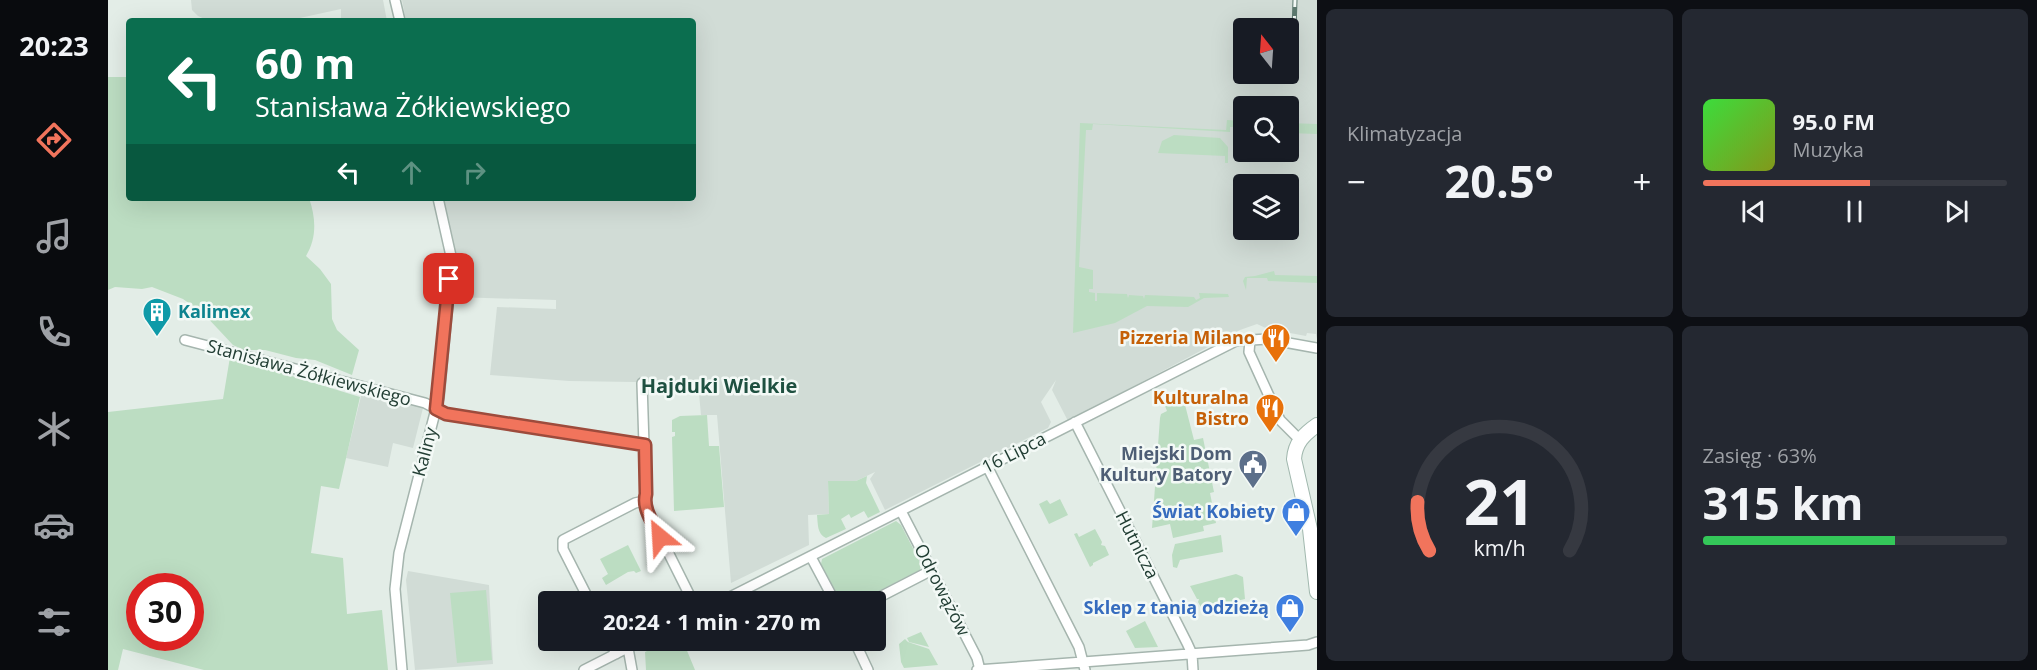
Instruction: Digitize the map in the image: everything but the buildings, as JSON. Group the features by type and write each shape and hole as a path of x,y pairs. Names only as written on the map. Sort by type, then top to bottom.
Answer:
{"street":[{"path":"395,0 399,18"},
{"name":"Kaliny","path":"402,670 395,589 399,553 436,409 451,256 439,201"},
{"name":"16 Lipca","path":"742,591 1236,342 1267,339 1317,348"},
{"name":"Stanisława Żółkiewskiego","path":"185,340 425,403 446,414 645,445"},
{"path":"1250,340 1249,352 1280,420 1300,440"},
{"path":"642,383 646,494 644,501 688,591"},
{"name":"Hutnicza","path":"1075,422 1192,654 1193,670"},
{"path":"1317,425 1300,440 1295,449 1294,459 1313,528 1317,592"},
{"path":"987,466 1079,647 1085,667"},
{"path":"584,591 563,549 562,542 569,536 635,503 644,501"},
{"name":"Odrowążów","path":"901,511 977,658 979,670"},
{"path":"811,556 829,591"},
{"path":"886,594 932,570"},
{"path":"979,670 1085,667 1192,654 1308,645 1317,642"},
{"path":"584,670 622,651"},
{"path":"629,651 632,670"},
{"path":"859,651 868,670"}],"shaded area":[{"path":"191,0 383,0 386,18 341,18 341,9 300,18 202,18 192,10"},
{"path":"402,0 1317,0 1317,339 1316,334 1307,333 1306,336 1268,329 1257,324 1240,330 1068,421 1052,390 1056,380 1041,402 1051,422 1048,428 885,510 870,479 875,472 856,481 828,481 829,514 808,515 809,545 731,583 717,415 701,415 698,383 569,381 490,375 497,307 556,309 556,300 453,297 456,259 444,201 696,201 696,18 405,18"},
{"path":"362,392 423,408 413,448 393,443 388,467 346,458"},
{"path":"408,571 489,585 493,664 415,670 406,580"}],"green space":[{"path":"108,77 126,77 126,201 310,201 314,235 306,256 331,284 332,319 337,330 359,350 352,375 315,360 265,350 244,350 233,345 203,313 183,299 152,287 142,289 115,287 108,290"},
{"path":"1227,120 1233,120 1230,132 1093,124 1092,130 1086,130 1079,267 1093,270 1093,289 1089,289 1089,292 1095,293 1095,301 1097,301 1097,293 1127,294 1128,298 1129,295 1143,296 1144,299 1145,295 1194,297 1196,300 1200,298 1199,293 1228,294 1229,297 1204,298 1188,307 1147,306 1115,323 1073,333 1080,123 1226,130"},
{"path":"1299,123 1317,124 1317,134 1299,133"},
{"path":"1174,135 1220,138 1228,147 1228,163 1225,163 1225,156 1158,153 1162,141"},
{"path":"1274,271 1275,275 1317,276 1317,283 1247,278 1246,290 1243,281 1245,277"},
{"path":"230,357 360,397 339,489 321,486 311,553 343,558 347,614 382,610 388,670 204,670 131,651 204,651 204,573 126,573 126,650 123,649 118,670 108,670 108,412 223,399"},
{"path":"1183,397 1194,440 1203,438 1214,492 1210,493 1216,523 1203,526 1204,531 1173,538 1170,524 1152,528 1160,418 1161,414 1167,411 1165,406"},
{"path":"707,415 709,446 719,446 724,507 674,511 672,437 675,436 675,432 672,432 672,420 680,416"},
{"path":"867,476 866,483 880,512 868,518 864,511 851,518 849,514 841,519 846,529 826,538 823,536 818,528 817,515 829,514 828,481 856,481"},
{"path":"1060,499 1068,515 1049,524 1039,504 1047,500 1050,504"},
{"path":"896,521 901,525 921,564 920,570 879,591 836,591 821,564 822,559"},
{"path":"1095,529 1102,542 1101,545 1105,546 1109,555 1090,567 1074,534 1077,533 1079,537"},
{"path":"1221,535 1223,552 1180,560 1177,568 1173,567 1172,555 1175,544"},
{"path":"628,545 641,571 628,572 606,585 602,578 608,574 600,559"},
{"path":"1236,574 1243,577 1245,599 1202,609 1198,602 1199,599 1190,586"},
{"path":"486,590 492,660 457,663 450,593"},
{"path":"1145,621 1158,647 1135,648 1126,631"},
{"path":"921,632 929,647 909,642 907,638"},
{"path":"905,639 929,649 938,665 904,668 899,644"},
{"path":"687,651 695,670 646,670 645,652"}],"railway":[{"path":"1294,18 1295,0"}],"place":[{"name":"Kalimex","path":"157,338"},
{"name":"Pizzeria Milano","path":"1276,364"},
{"name":"Kulturalna Bistro","path":"1270,434"},
{"name":"Miejski Dom Kultury Batory","path":"1253,490"},
{"name":"Świat Kobiety","path":"1296,538"},
{"name":"Sklep z tanią odzieżą","path":"1290,634"}],"district":[{"name":"Hajduki Wielkie","path":"719,386"}],"route":[{"path":"449,279 436,409 446,414 645,445 646,494 644,501 660,537"}]}
